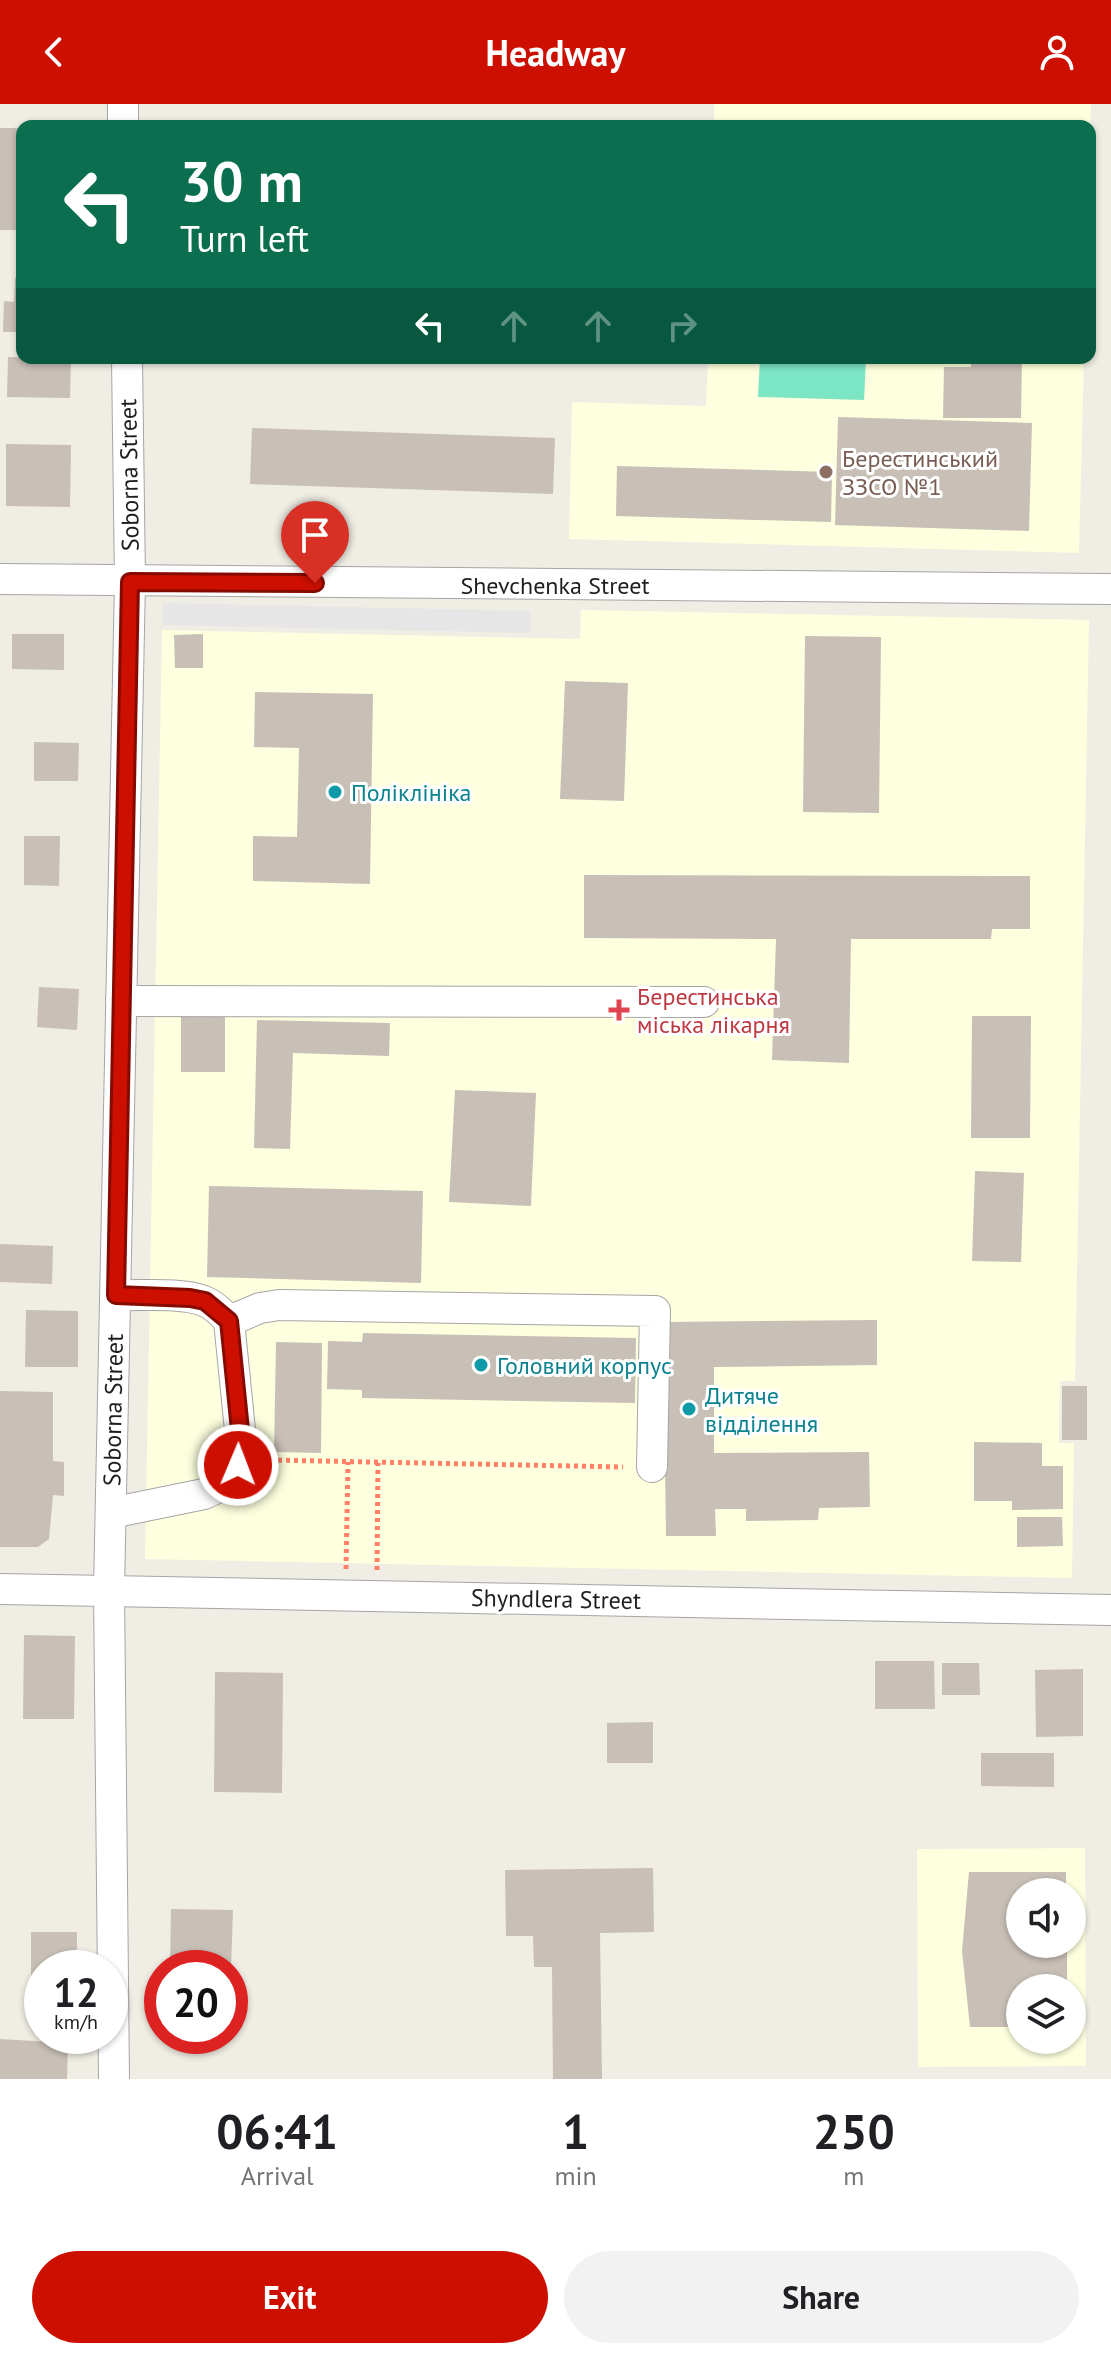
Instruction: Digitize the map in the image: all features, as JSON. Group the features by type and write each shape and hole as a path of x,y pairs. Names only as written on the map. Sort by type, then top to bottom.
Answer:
{"street":[{"name":"Soborna Street","path":"114,2079 109,1590 130,582 127,364"},
{"name":"Shevchenka Street","path":"0,579 1111,589"},
{"path":"121,1001 704,1002"},
{"path":"111,1513 204,1494 218,1488 230,1478 242,1450 229,1321 205,1301 116,1295"},
{"path":"229,1321 260,1308 279,1305 655,1311 652,1467"},
{"name":"Shyndlera Street","path":"0,1589 1111,1610"}],"path":[{"path":"270,1460 652,1467"},
{"path":"346,1571 348,1462"},
{"path":"377,1572 378,1463"}],"shaded area":[{"path":"714,104 1091,104 1091,120 714,120"},
{"name":"Берестинський ЗЗСО №1","path":"708,364 1084,364 1079,553 569,539 572,402 706,406"},
{"path":"163,603 530,611 530,633 163,625"},
{"name":"Берестинська міська лікарня","path":"581,610 1089,620 1075,1381 1060,1381 1059,1443 1074,1443 1072,1578 145,1559 162,630 580,639"},
{"path":"1085,1848 1085,1878 1006,1878 1006,1958 1086,1958 1086,1974 1006,1974 1006,2054 1086,2054 1086,2066 918,2067 917,1849"}],"green space":[{"path":"760,364 866,364 864,400 758,397"}],"building":[{"path":"0,128 16,128 16,230 0,230"},
{"path":"16,278 16,332 3,332 4,301 14,302"},
{"path":"8,357 16,357 16,364 71,364 70,398 7,397"},
{"path":"971,364 1022,364 1021,418 943,418 944,367 971,367"},
{"path":"838,417 1032,423 1029,531 835,525"},
{"path":"252,428 555,438 553,494 250,484"},
{"path":"6,444 71,445 70,507 6,506"},
{"path":"617,466 832,472 831,522 616,516"},
{"path":"12,634 64,634 64,670 12,669"},
{"path":"203,634 203,668 175,668 174,635"},
{"path":"805,636 881,637 879,813 803,812"},
{"path":"565,681 628,683 624,801 560,799"},
{"name":"Поліклініка","path":"255,692 373,694 370,884 253,881 253,836 297,837 299,748 254,747"},
{"path":"34,742 79,743 78,781 34,781"},
{"path":"24,836 60,836 59,886 24,885"},
{"path":"584,875 1030,876 1030,929 992,929 991,939 851,939 849,1063 772,1060 776,939 584,938"},
{"path":"39,987 79,989 77,1030 37,1027"},
{"path":"181,1016 225,1016 225,1072 181,1072"},
{"path":"972,1016 1031,1016 1030,1138 971,1138"},
{"path":"257,1020 390,1023 389,1056 293,1053 290,1149 254,1148"},
{"path":"455,1090 536,1093 531,1206 449,1202"},
{"path":"975,1171 1024,1173 1021,1262 972,1261"},
{"path":"209,1186 423,1191 421,1283 207,1277"},
{"path":"0,1244 53,1246 52,1284 0,1282"},
{"path":"26,1310 78,1311 78,1367 25,1367"},
{"name":"Дитяче відділення","path":"877,1320 877,1365 714,1367 714,1453 869,1452 870,1507 819,1508 818,1520 746,1521 746,1509 715,1509 716,1536 666,1536 663,1322"},
{"name":"Головний корпус","path":"363,1333 636,1338 635,1403 362,1398 362,1390 327,1389 328,1341 362,1342"},
{"path":"276,1342 322,1343 321,1453 274,1452"},
{"path":"1062,1386 1087,1386 1087,1440 1062,1440"},
{"path":"0,1391 53,1392 53,1461 64,1462 64,1496 53,1495 49,1539 38,1547 0,1547"},
{"path":"974,1442 1042,1443 1042,1466 1063,1466 1063,1509 1012,1510 1012,1501 974,1501"},
{"path":"1017,1517 1062,1517 1063,1546 1017,1547"},
{"path":"24,1635 75,1636 74,1719 23,1719"},
{"path":"875,1661 934,1661 935,1709 875,1709"},
{"path":"942,1663 979,1663 980,1695 942,1695"},
{"path":"1083,1669 1083,1736 1036,1737 1035,1670"},
{"path":"215,1672 283,1673 282,1793 214,1792"},
{"path":"653,1722 653,1763 607,1763 607,1723"},
{"path":"981,1753 1054,1753 1054,1787 981,1786"},
{"path":"653,1868 654,1932 600,1933 602,2079 553,2079 552,1967 534,1967 533,1936 506,1936 505,1870"},
{"path":"969,1872 1066,1872 1066,1878 1006,1878 1006,1958 1067,1958 1067,1974 1006,1974 1006,2027 970,2027 962,1951"},
{"path":"171,1909 233,1910 232,1950 170,1950"},
{"path":"31,1932 77,1932 77,1950 31,1950"},
{"path":"0,2039 24,2040 24,2054 68,2054 67,2079 0,2079"}],"place":[{"name":"Берестинський ЗЗСО №1","path":"826,472"},
{"name":"Поліклініка","path":"335,792"},
{"name":"Берестинська міська лікарня","path":"619,1010"},
{"name":"Головний корпус","path":"481,1365"},
{"name":"Дитяче відділення","path":"689,1409"}],"route":[{"path":"238,1465 242,1450 229,1321 205,1301 116,1295 130,582 315,583"}]}
